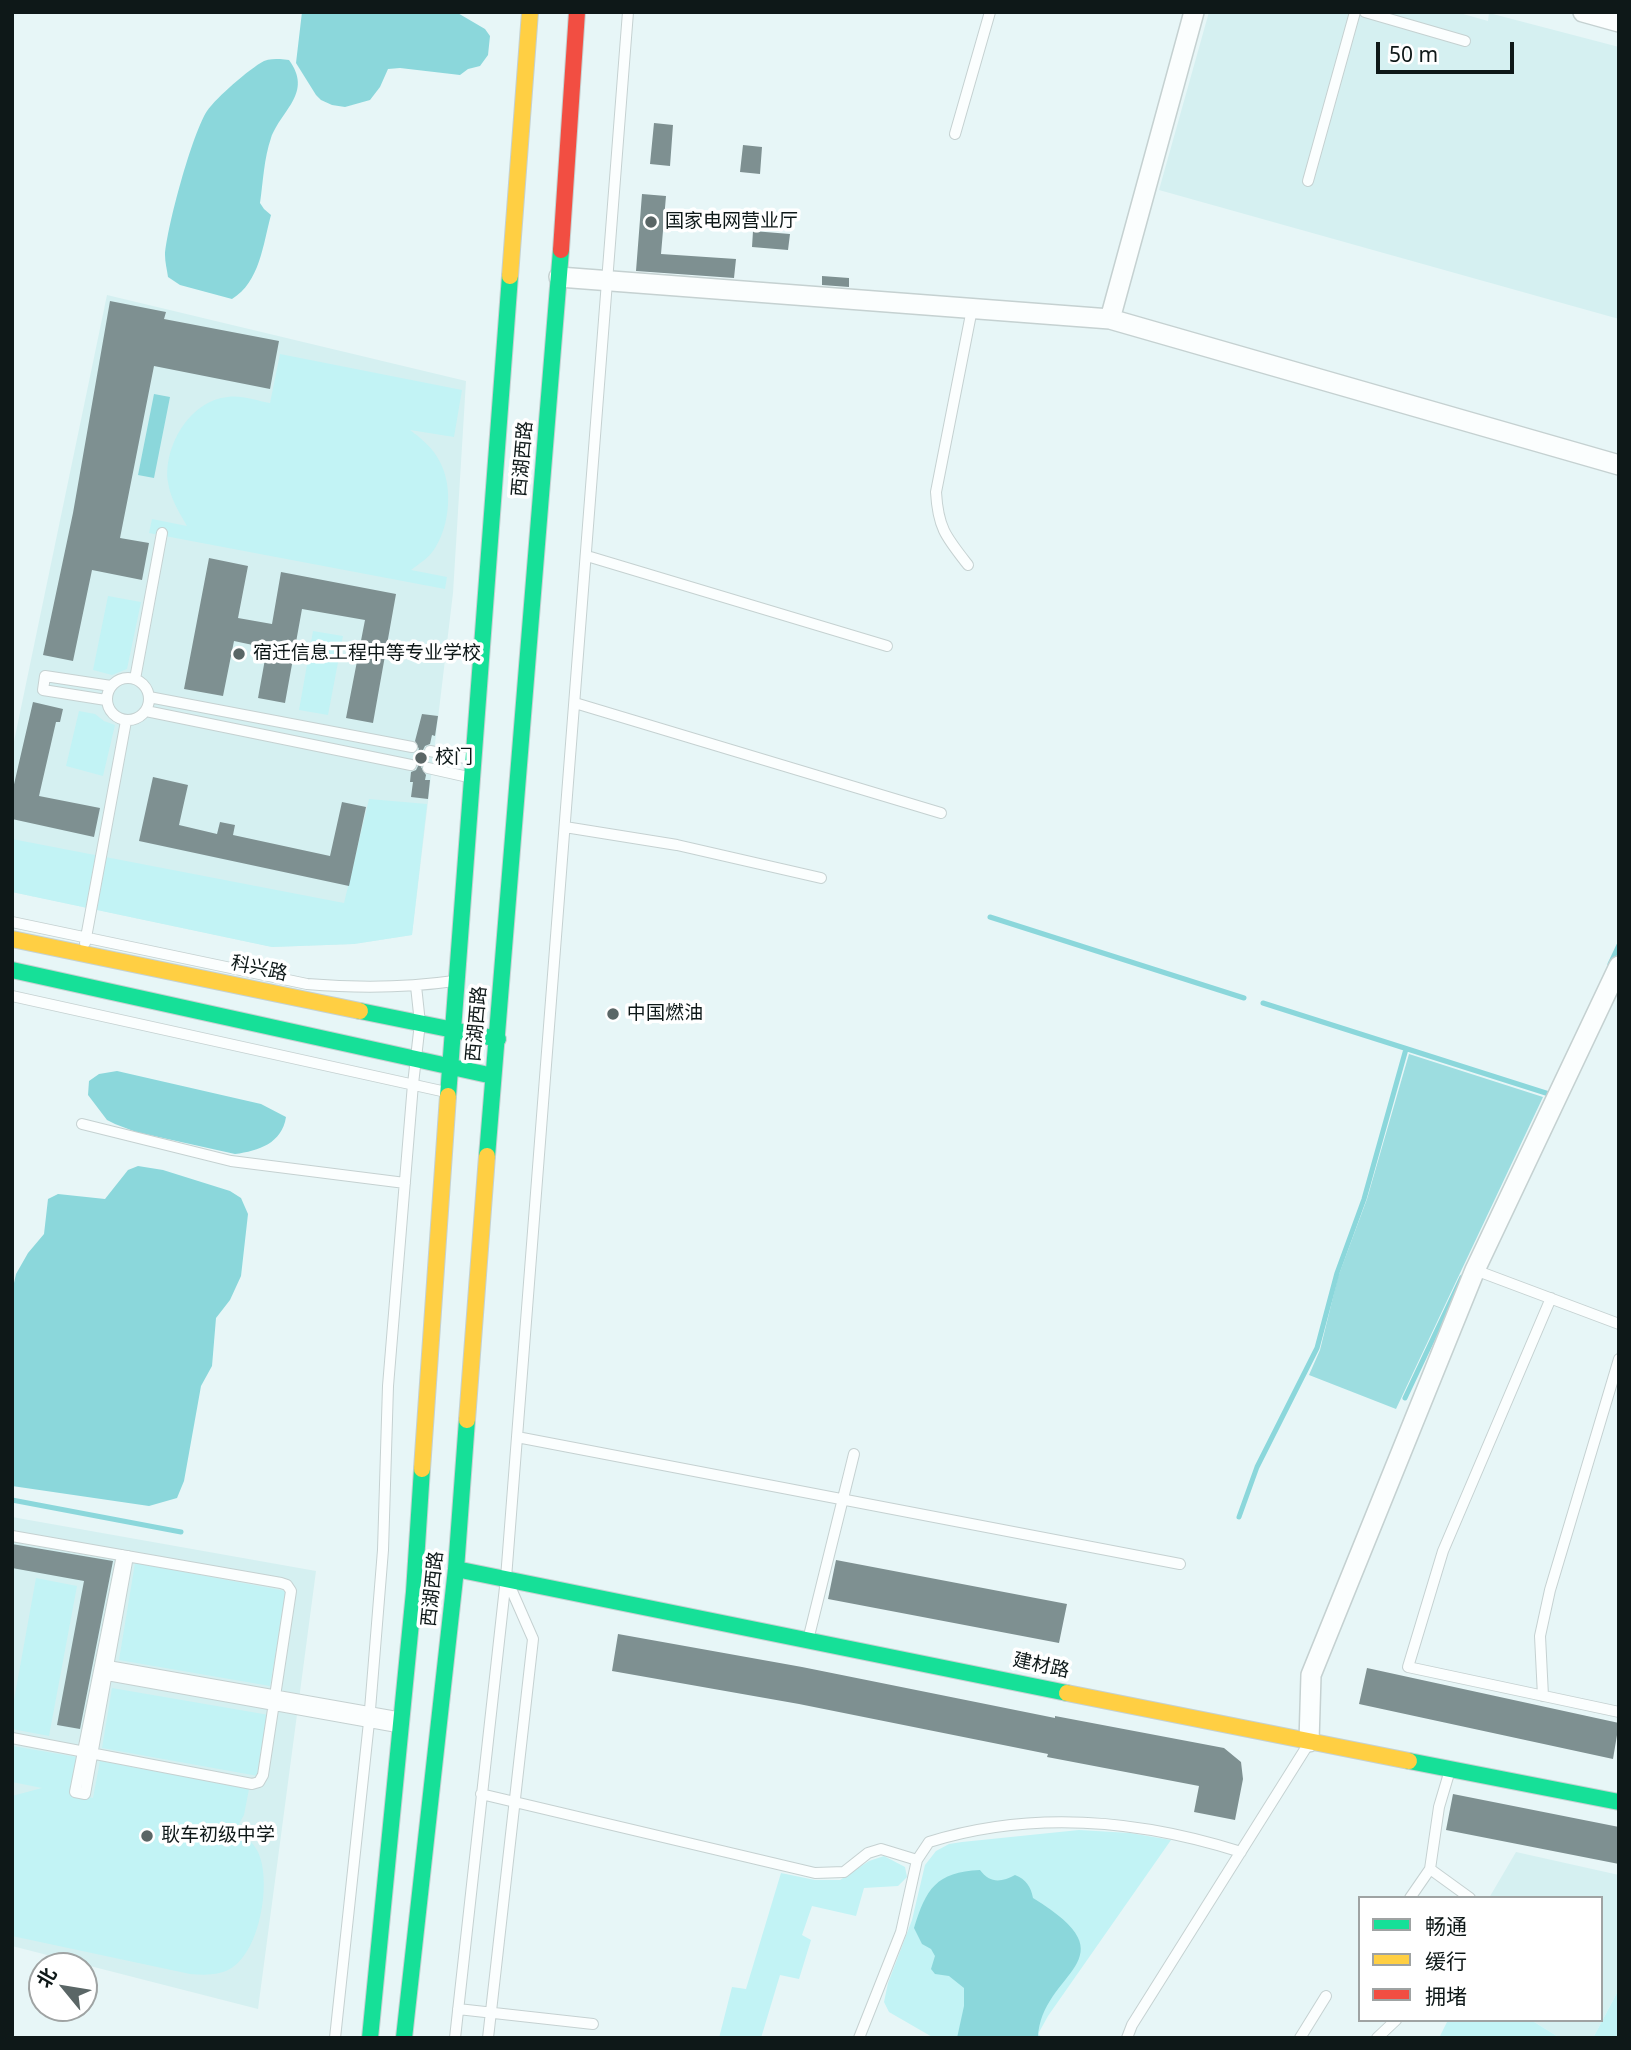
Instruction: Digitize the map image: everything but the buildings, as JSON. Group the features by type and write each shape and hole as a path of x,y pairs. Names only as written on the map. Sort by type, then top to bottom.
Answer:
{"main road":[{"name":"西湖西路","path":"370,2038 414,1592 448,1092 530,12"},
{"name":"西湖西路","path":"404,2038 456,1569 493,1076 559,277 577,12"},
{"name":"科兴路","path":"12,939 498,1039"},
{"path":"12,970 493,1076"},
{"name":"建材路","path":"456,1569 1309,1742 1619,1801"}],"street":[{"path":"1110,319 1194,12"},
{"path":"1583,12 1614,18"},
{"path":"559,277 1110,319 1619,465"},
{"path":"1309,1742 1311,1675 1475,1270 1619,966"}],"lane":[{"path":"455,2038 506,1578 628,12"},
{"path":"955,134 990,12"},
{"path":"1308,181 1354,12"},
{"path":"1365,12 1465,41"},
{"path":"968,565 946,537 938,514 936,492 972,309"},
{"path":"135,679 162,533"},
{"path":"587,556 887,646"},
{"path":"106,700 43,690 45,676 111,686"},
{"path":"123,678 135,679 143,684 149,697 146,711 136,719 126,721 116,718 106,700 111,686 123,678"},
{"path":"149,697 412,747"},
{"path":"575,703 942,813"},
{"path":"146,711 411,765"},
{"path":"84,954 126,721"},
{"path":"430,751 474,760"},
{"path":"428,768 473,778"},
{"path":"565,827 677,845 821,878"},
{"path":"12,922 307,984 342,987 416,986 458,980"},
{"path":"335,2038 369,1717 383,1550 388,1386 420,1023 416,986"},
{"path":"12,996 448,1092"},
{"path":"82,1124 231,1161 405,1183"},
{"path":"1475,1270 1619,1324"},
{"path":"1551,1298 1443,1551 1408,1667 1619,1712"},
{"path":"1544,1696 1540,1636 1550,1590 1619,1359"},
{"path":"517,1437 1180,1563"},
{"path":"808,1640 854,1454"},
{"path":"12,1536 288,1586 291,1591 263,1775 259,1782 252,1784 12,1738"},
{"path":"88,1753 125,1556"},
{"path":"488,2038 533,1639 506,1578"},
{"path":"105,1670 401,1723"},
{"path":"1130,2036 1309,1742"},
{"path":"1411,1896 1430,1870 1439,1807 1451,1769"},
{"path":"481,1794 815,1873 844,1872 868,1853 881,1849 917,1860"},
{"path":"859,2038 901,1931 917,1860 929,1842 1000,1826 1067,1821 1150,1828 1241,1852"},
{"path":"1430,1870 1467,1896"},
{"path":"1300,2038 1326,1996"},
{"path":"458,2009 593,2024"},
{"path":"1377,2038 1394,2022"}],"shaded area":[{"path":"302,12 456,12 485,29 490,36 488,55 480,66 468,69 460,75 388,69 380,87 370,100 345,107 332,105 316,95 296,63"},
{"path":"1209,12 1456,12 1488,21 1489,13 1619,47 1619,319 1159,190"},
{"path":"289,60 296,72 297,92 271,138 267,154 260,203 271,215 255,273 249,283 232,299 180,285 168,277 165,255 181,181 201,123 212,105 242,77 264,61"},
{"name":"宿迁信息工程中等专业学校","path":"107,295 466,381 453,593 412,935 354,944 272,947 12,892 12,751"},
{"path":"280,354 462,390 454,437 410,430 427,444 437,457 447,482 448,494 447,517 440,539 430,555 411,570 447,577 445,589 149,533 152,519 187,526 173,499 168,482 170,454 182,428 191,416 214,400 238,397 270,403"},
{"path":"154,394 170,397 154,478 138,475"},
{"path":"108,596 141,602 127,669 112,675 93,670"},
{"path":"313,631 343,636 328,715 299,710"},
{"path":"79,711 95,714 115,725 103,776 66,766"},
{"path":"369,799 427,804 412,935 354,944 272,947 12,892 12,839 344,903"},
{"path":"1409,1054 1543,1097 1396,1409 1309,1375 1320,1350 1338,1277 1367,1199"},
{"path":"117,1071 261,1104 286,1117 284,1126 274,1139 261,1148 235,1154 136,1132 107,1120 88,1095 89,1081 99,1074"},
{"path":"138,1166 163,1170 230,1191 241,1198 248,1214 241,1276 230,1300 216,1318 212,1366 201,1386 184,1481 177,1498 149,1506 12,1486 12,1292 16,1274 28,1253 44,1234 48,1199 58,1194 105,1199 128,1170"},
{"name":"耿车初级中学","path":"12,1517 316,1571 258,2009 98,1968 98,1952 35,1952 12,1946"},
{"path":"135,1563 286,1591 270,1686 119,1660"},
{"path":"36,1578 77,1586 49,1736 12,1729 12,1711"},
{"path":"112,1688 269,1715 258,1776 102,1748"},
{"path":"12,1746 77,1757 71,1793 93,1798 100,1761 249,1789 244,1815 236,1829 256,1848 263,1869 264,1884 256,1931 242,1958 223,1972 190,1974 98,1954 98,1952 12,1936 12,1796 42,1788 12,1782"},
{"path":"1079,1830 1130,1833 1171,1840 1048,2016 1038,2034 1043,2038 934,2038 889,2012 884,2002 888,1983 912,1920 925,1865 936,1851 949,1844 962,1842"},
{"path":"1516,1852 1619,1875 1619,1989 1603,2019 1603,1896 1490,1896"},
{"path":"884,1856 905,1867 907,1877 898,1886 864,1888 856,1916 812,1906 802,1935 811,1940 799,1979 780,1975 761,2038 719,2038 732,1987 746,1989 781,1873 815,1880 840,1880 869,1861"},
{"path":"980,1870 992,1880 1015,1875 1025,1881 1033,1898 1063,1919 1078,1937 1081,1952 1043,2015 1038,2038 957,2038 964,2006 964,1988 949,1976 935,1974 931,1969 935,1956 931,1949 922,1944 914,1928 923,1903 935,1885 953,1874"},
{"path":"1619,1989 1619,2038 1593,2038"},
{"path":"1447,2022 1534,2022 1560,2038 1439,2038"},
{"path":"1534,2022 1601,2022 1593,2038 1560,2038"}],"waterway":[{"path":"990,917 1244,998"},
{"path":"1610,964 1619,945"},
{"path":"1263,1003 1549,1094"},
{"path":"1239,1517 1257,1467 1317,1348 1337,1273 1364,1199 1406,1049"},
{"path":"1405,1398 1462,1277"},
{"path":"12,1500 181,1532"}],"traffic: fast":[{"path":"487,1156 561,250"},
{"path":"448,1096 510,276"},
{"path":"12,970 493,1076"},
{"path":"360,1011 498,1039"},
{"path":"404,2038 456,1569 467,1420"},
{"path":"370,2038 414,1592 422,1469"},
{"path":"456,1569 1067,1693"},
{"path":"1409,1761 1619,1802"}],"traffic: slow":[{"path":"510,276 530,12"},
{"path":"12,939 360,1011"},
{"path":"422,1469 448,1096"},
{"path":"467,1420 487,1156"},
{"path":"1067,1693 1409,1761"}],"traffic: jam":[{"path":"561,250 577,12"}],"place":[{"name":"国家电网营业厅","path":"651,222"},
{"name":"宿迁信息工程中等专业学校","path":"239,654"},
{"name":"校门","path":"421,758"},
{"name":"中国燃油","path":"613,1014"},
{"name":"耿车初级中学","path":"147,1836"}]}
